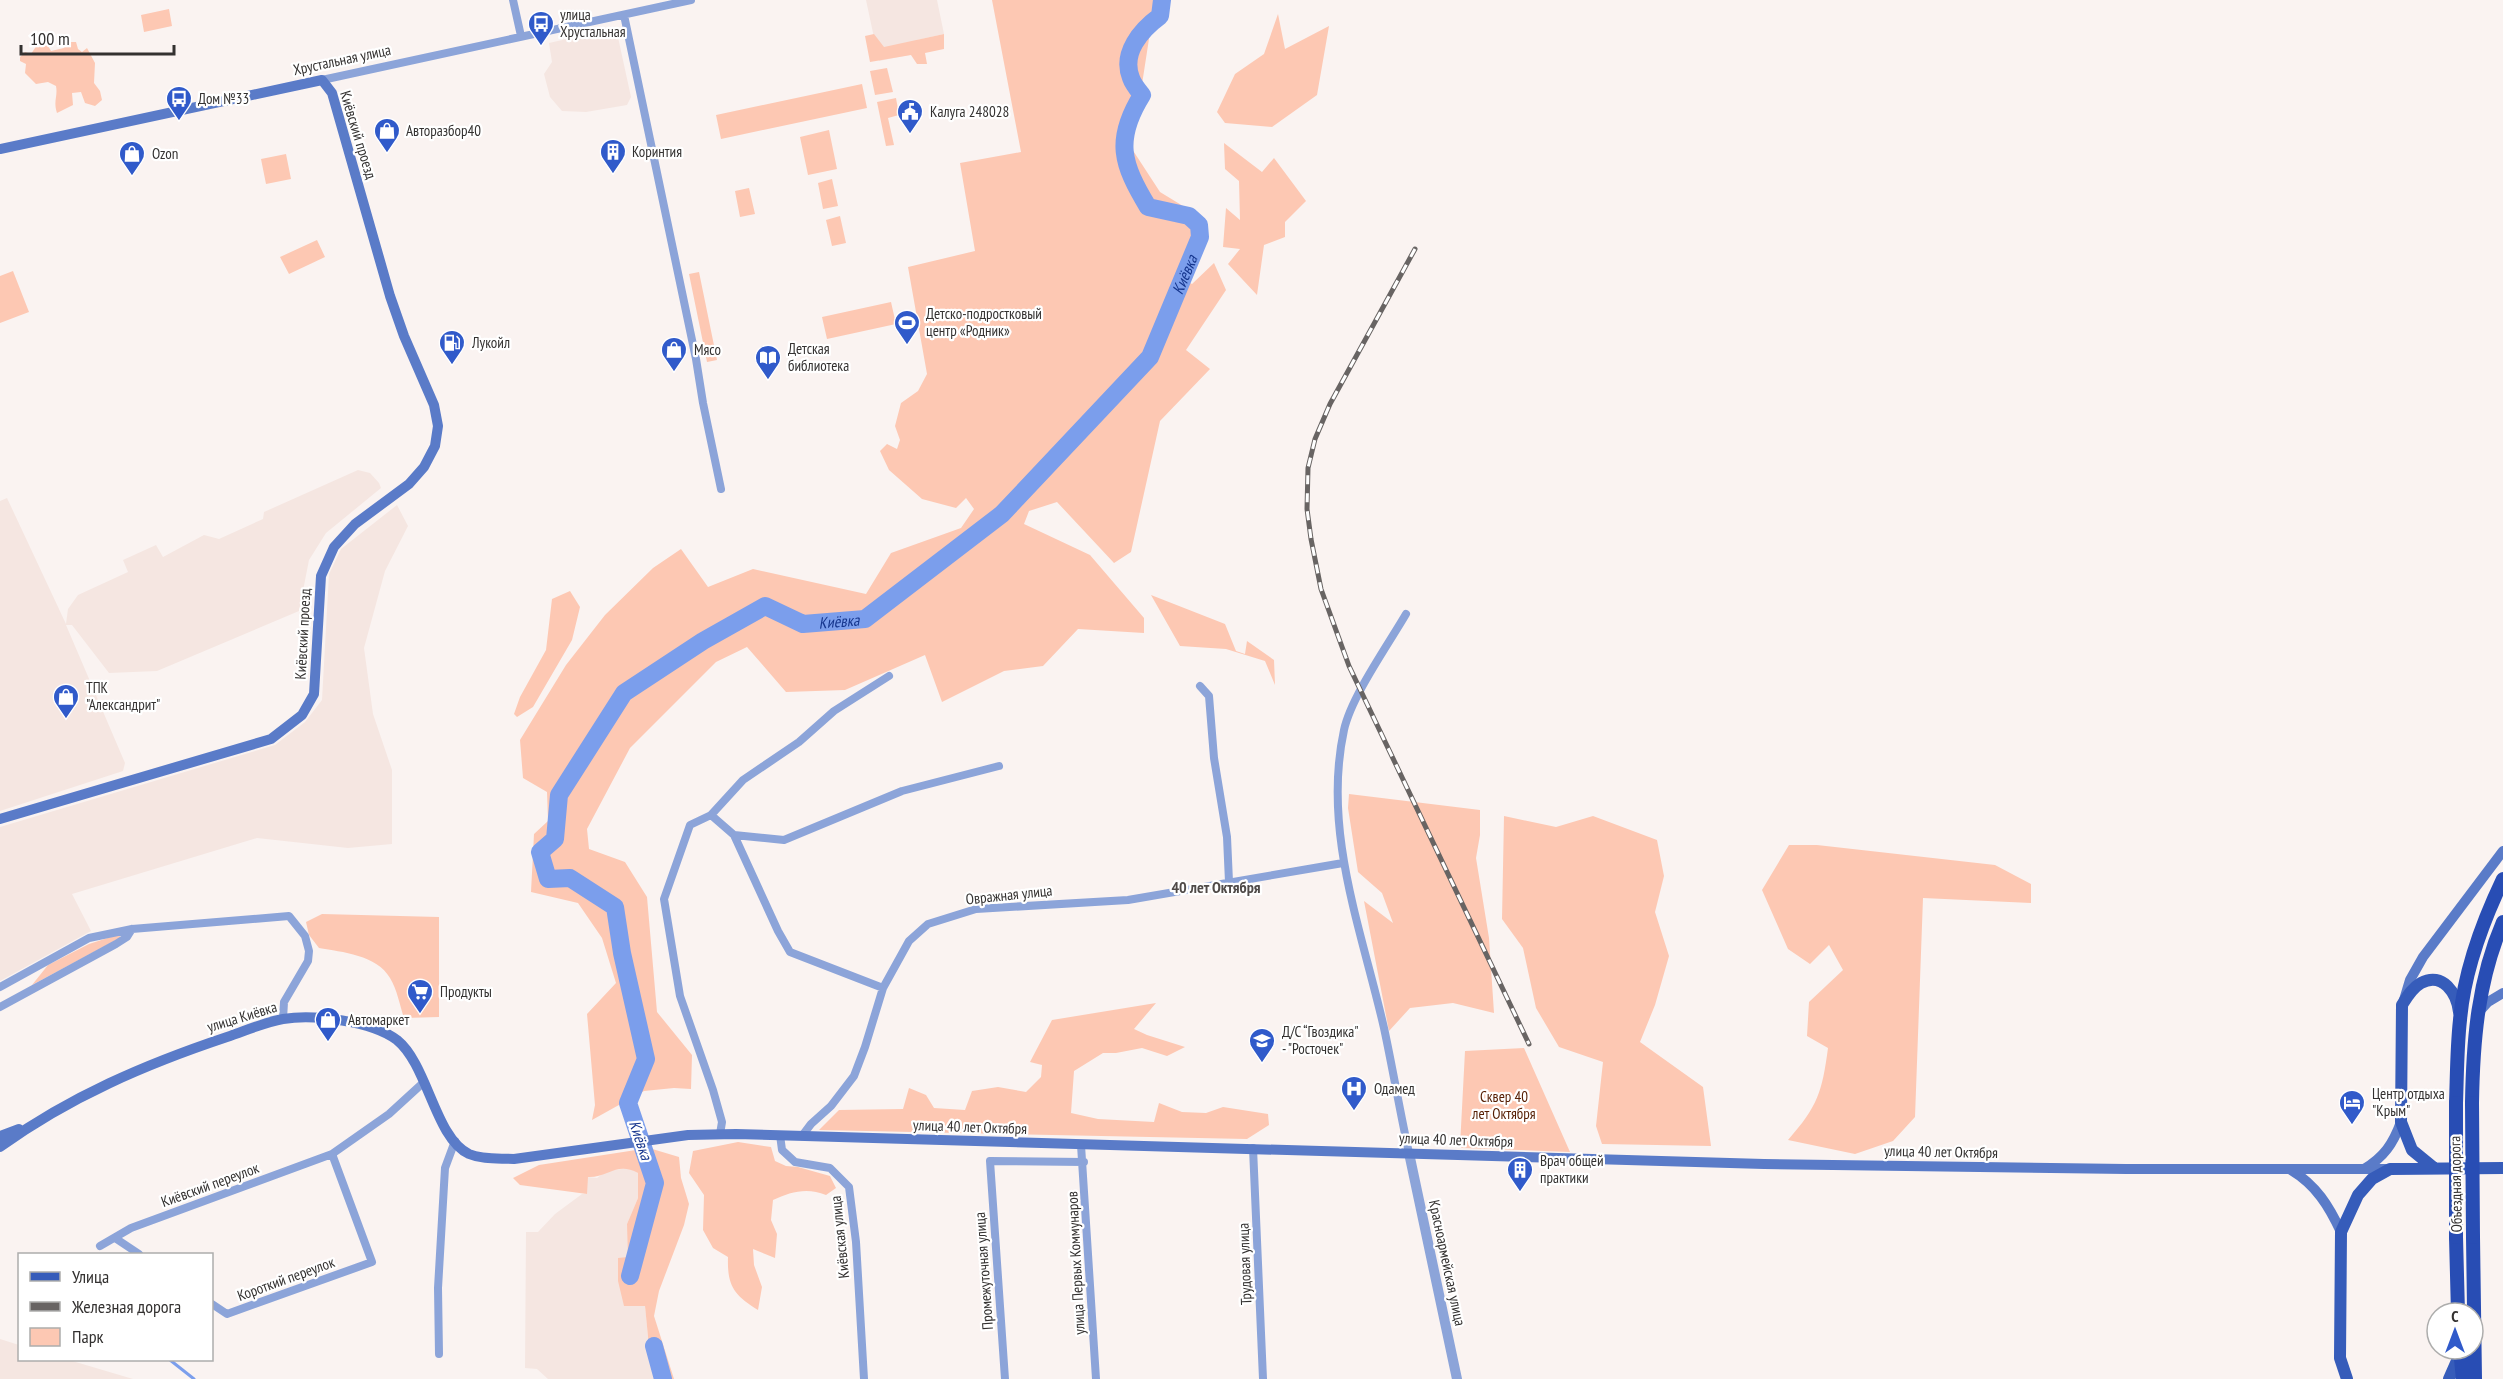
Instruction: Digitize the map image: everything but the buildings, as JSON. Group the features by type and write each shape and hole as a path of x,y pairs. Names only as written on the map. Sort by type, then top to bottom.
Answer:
{"highway":[{"name":"Объездная дорога","path":"2458,1301 2456,1103 2460,1017 2473,951 2503,879"},
{"name":"Объездная дорога","path":"2473,1379 2472,1103 2476,1015 2488,958 2503,922"},
{"name":"Объездная дорога","path":"2464,1361 2473,1379"}],"main road":[{"name":"Хрустальная улица","path":"0,149 322,80"},
{"name":"Киёвский проезд","path":"0,819 271,739 302,715 314,694 321,576 334,547 355,524 409,484 424,467 435,446 438,426 434,405 404,336 332,93 322,80"},
{"path":"2364,1169 2386,1153 2394,1142 2401,1122 2402,1005 2410,980 2423,957 2503,851"},
{"path":"2402,1005 2420,983 2430,980 2440,981 2454,994 2460,1017"},
{"path":"2476,1015 2487,1002 2503,993"},
{"name":"улица Киёвка","path":"0,1147 30,1125 88,1092 153,1064 283,1019 344,1020 381,1031 398,1041 415,1061 442,1121 455,1141 469,1153 490,1158 514,1159"},
{"path":"2401,1122 2412,1150 2434,1168"},
{"path":"0,1136 30,1125"},
{"name":"улица 40 лет Октября","path":"514,1159 676,1136 720,1134 1253,1148 1580,1161 1787,1165 2291,1170 2503,1168"},
{"path":"2347,1379 2340,1358 2341,1232 2364,1187 2390,1169"},
{"path":"2291,1170 2307,1180 2321,1195 2341,1232"},
{"path":"2449,1379 2456,1361"}],"street":[{"path":"513,0 522,36"},
{"name":"Хрустальная улица","path":"322,80 624,15 674,2 692,0"},
{"path":"624,15 721,489"},
{"path":"1406,614 1355,700 1344,728 1337,786 1343,863 1384,1029 1409,1153"},
{"path":"720,1134 722,1122 713,1090 680,996 664,899 690,825 711,815 743,780 799,742 834,711 889,676"},
{"path":"1200,686 1209,696 1214,758 1227,837 1229,882"},
{"path":"734,835 784,840 902,791 999,766"},
{"path":"711,815 734,835 778,932 790,952 883,988"},
{"name":"Овражная улица","path":"802,1136 811,1124 831,1106 854,1076 883,988 909,941 928,924 976,909 1128,900 1343,863"},
{"path":"0,987 89,938 132,929 289,916 305,936 309,951 308,961 284,1002 283,1019"},
{"path":"0,1007 116,944 127,937 132,929"},
{"name":"Киёвский переулок","path":"100,1246 131,1228 332,1154 389,1114 424,1082"},
{"name":"Киёвская улица","path":"780,1135 782,1150 795,1162 830,1168 849,1188 856,1242 864,1379"},
{"path":"439,1354 438,1288 445,1168 455,1141"},
{"name":"улица Первых Коммунаров","path":"1081,1145 1084,1162 1096,1379"},
{"name":"Трудовая улица","path":"1253,1148 1263,1379"},
{"name":"Красноармейская улица","path":"1409,1153 1457,1379"},
{"name":"Короткий переулок","path":"213,1305 227,1314 372,1262 332,1154"},
{"name":"Промежуточная улица","path":"1005,1379 990,1161 1084,1162"},
{"path":"115,1238 138,1253"}],"shaded area":[{"path":"866,0 937,0 944,34 917,40 919,53 879,61"},
{"path":"616,28 631,97 627,105 586,112 562,111 550,97 544,74 552,62 549,43"},
{"path":"358,470 370,473 381,488 326,533 309,560 299,611 157,671 109,673 72,625 66,625 125,763 123,771 0,811 0,501 7,498 66,624 68,609 78,595 128,572 123,560 156,545 163,557 204,535 219,539 263,519 264,512"},
{"path":"397,505 408,526 385,571 364,648 373,714 392,770 392,844 348,848 257,838 72,894 91,931 0,981 0,827 275,745 305,722 322,700 329,574 341,549"},
{"path":"629,1168 638,1173 638,1198 627,1224 645,1306 650,1357 656,1379 548,1379 537,1369 525,1368 526,1232 538,1232 555,1214 582,1194 587,1194 587,1177 597,1178 606,1171"},
{"path":"0,1339 18,1345 18,1361 72,1361 133,1379 0,1379"}],"green space":[{"path":"992,0 1155,0 1132,149 1160,192 1201,217 1183,279 1192,284 1214,263 1226,290 1186,350 1210,369 1160,421 1131,552 1114,563 1057,502 1029,511 1024,524 1090,555 1144,618 1144,633 1078,629 1043,666 1004,671 942,702 925,655 845,690 786,692 747,647 716,662 630,748 587,829 589,849 625,862 647,897 657,1012 692,1055 691,1089 644,1091 592,1120 595,1105 587,1014 616,983 602,938 578,903 531,892 534,834 548,821 547,792 523,778 520,740 566,665 605,615 653,568 681,549 708,587 753,569 866,594 891,553 961,528 974,509 966,498 956,508 922,499 889,470 880,451 887,444 897,449 900,440 895,426 901,403 918,391 927,374 908,267 975,251 960,163 1021,152"},
{"path":"169,9 172,26 144,32 141,15"},
{"path":"1278,14 1285,49 1329,26 1317,95 1272,127 1225,123 1217,112 1235,74 1264,54"},
{"path":"874,34 884,47 944,34 944,49 925,53 927,64 917,64 911,55 870,62 865,36"},
{"path":"68,42 76,42 78,49 82,52 87,48 95,63 94,83 100,91 102,100 95,106 85,103 81,92 72,93 73,105 57,113 56,86 48,82 36,84 25,73 26,64 20,61 20,57 25,52 31,54 37,45 47,44 51,51 64,48"},
{"path":"887,68 893,92 875,95 870,71"},
{"path":"862,84 867,108 721,139 716,115"},
{"path":"896,98 899,115 888,118 894,145 886,146 877,102"},
{"path":"829,130 837,169 808,175 800,137"},
{"path":"1224,143 1262,172 1274,158 1306,201 1285,222 1285,237 1264,245 1257,295 1228,264 1240,249 1223,247 1226,208 1240,220 1239,181 1225,169"},
{"path":"286,154 291,179 266,184 261,159"},
{"path":"832,179 838,206 823,209 818,183"},
{"path":"749,188 755,214 740,217 735,191"},
{"path":"840,216 846,243 832,246 826,220"},
{"path":"317,240 325,257 289,274 280,257"},
{"path":"13,271 29,312 0,323 0,276"},
{"path":"699,272 717,360 707,362 689,274"},
{"path":"891,302 896,324 827,339 822,317"},
{"path":"570,591 580,607 572,640 533,707 517,717 514,714 520,697 546,650 552,599"},
{"path":"1151,595 1225,624 1236,651 1245,654 1247,641 1274,660 1275,685 1265,661 1226,649 1180,646"},
{"path":"1349,794 1480,810 1480,835 1476,858 1489,938 1494,1013 1453,1003 1410,1008 1389,1031 1364,901 1393,923 1382,893 1358,872 1348,808"},
{"path":"1504,816 1556,827 1593,816 1657,840 1664,876 1655,912 1669,956 1655,1005 1640,1042 1703,1087 1711,1146 1602,1144 1596,1126 1603,1062 1559,1047 1536,1008 1523,948 1502,919"},
{"path":"1789,845 1817,845 1995,865 2031,884 2031,903 1923,898 1915,1117 1893,1141 1855,1154 1788,1140 1817,1098 1826,1063 1828,1048 1807,1036 1809,1002 1843,970 1829,945 1810,964 1788,949 1762,890"},
{"path":"322,914 439,917 439,1017 404,1018 395,987 384,970 377,964 358,956 319,948 309,935 306,922"},
{"path":"123,933 118,939 32,985 48,965 89,944"},
{"path":"1156,1003 1134,1029 1185,1047 1167,1056 1142,1048 1103,1053 1074,1071 1071,1113 1098,1119 1154,1122 1159,1103 1182,1112 1206,1113 1223,1107 1268,1114 1269,1125 1247,1139 819,1130 839,1110 903,1109 909,1088 926,1095 934,1108 965,1110 972,1091 998,1087 1026,1092 1041,1077 1042,1065 1030,1062 1052,1020"},
{"name":"Сквер 40 лет Октября","path":"1524,1048 1570,1152 1462,1148 1460,1146 1465,1051"},
{"path":"738,1142 771,1147 775,1161 786,1166 830,1176 836,1188 826,1195 812,1191 799,1192 773,1200 771,1220 777,1234 775,1258 753,1249 754,1265 762,1287 758,1310 734,1289 729,1275 728,1257 713,1248 703,1230 704,1195 689,1173 693,1151"},
{"path":"649,1148 679,1157 681,1178 689,1204 684,1225 659,1291 654,1316 674,1379 656,1379 650,1357 645,1306 624,1306 618,1281 618,1258 628,1257 627,1224 638,1198 638,1173 618,1169 595,1177 588,1177 587,1194 520,1185 513,1178 539,1165"}],"waterway":[{"name":"Киёвка","path":"630,1276 655,1183 628,1103 646,1059 622,953 615,907 570,878 548,879 540,852 555,839 559,795 624,693 703,641 765,606 803,624 865,619 1002,514 1150,357 1200,237 1199,225 1189,216 1148,207 1127,165 1125,152 1127,125 1142,95 1131,78 1129,60 1140,35 1160,16 1162,0"},
{"name":"Киёвка","path":"654,1346 663,1379"},
{"path":"171,1361 194,1379"}],"railway":[{"path":"1415,249 1330,404 1315,439 1308,468 1307,509 1311,539 1321,589 1349,666 1529,1044"}],"place":[{"name":"улица Хрустальная","path":"541,47"},
{"name":"Дом №33","path":"179,122"},
{"name":"Калуга 248028","path":"910,135"},
{"name":"Авторазбор40","path":"387,154"},
{"name":"Коринтия","path":"613,175"},
{"name":"Ozon","path":"132,177"},
{"name":"Детско-подростковый центр «Родник»","path":"907,346"},
{"name":"Лукойл","path":"452,366"},
{"name":"Мясо","path":"674,373"},
{"name":"Детская библиотека","path":"768,381"},
{"name":"ТПК \"Александрит\"","path":"66,720"},
{"name":"Продукты","path":"420,1015"},
{"name":"Автомаркет","path":"328,1043"},
{"name":"Д/С “Гвоздика\" - \"Росточек\"","path":"1262,1064"},
{"name":"Одамед","path":"1354,1112"},
{"name":"Центр отдыха \"Крым\"","path":"2352,1126"},
{"name":"Врач общей практики","path":"1520,1193"}],"district":[{"name":"40 лет Октября","path":"1216,887"}]}
